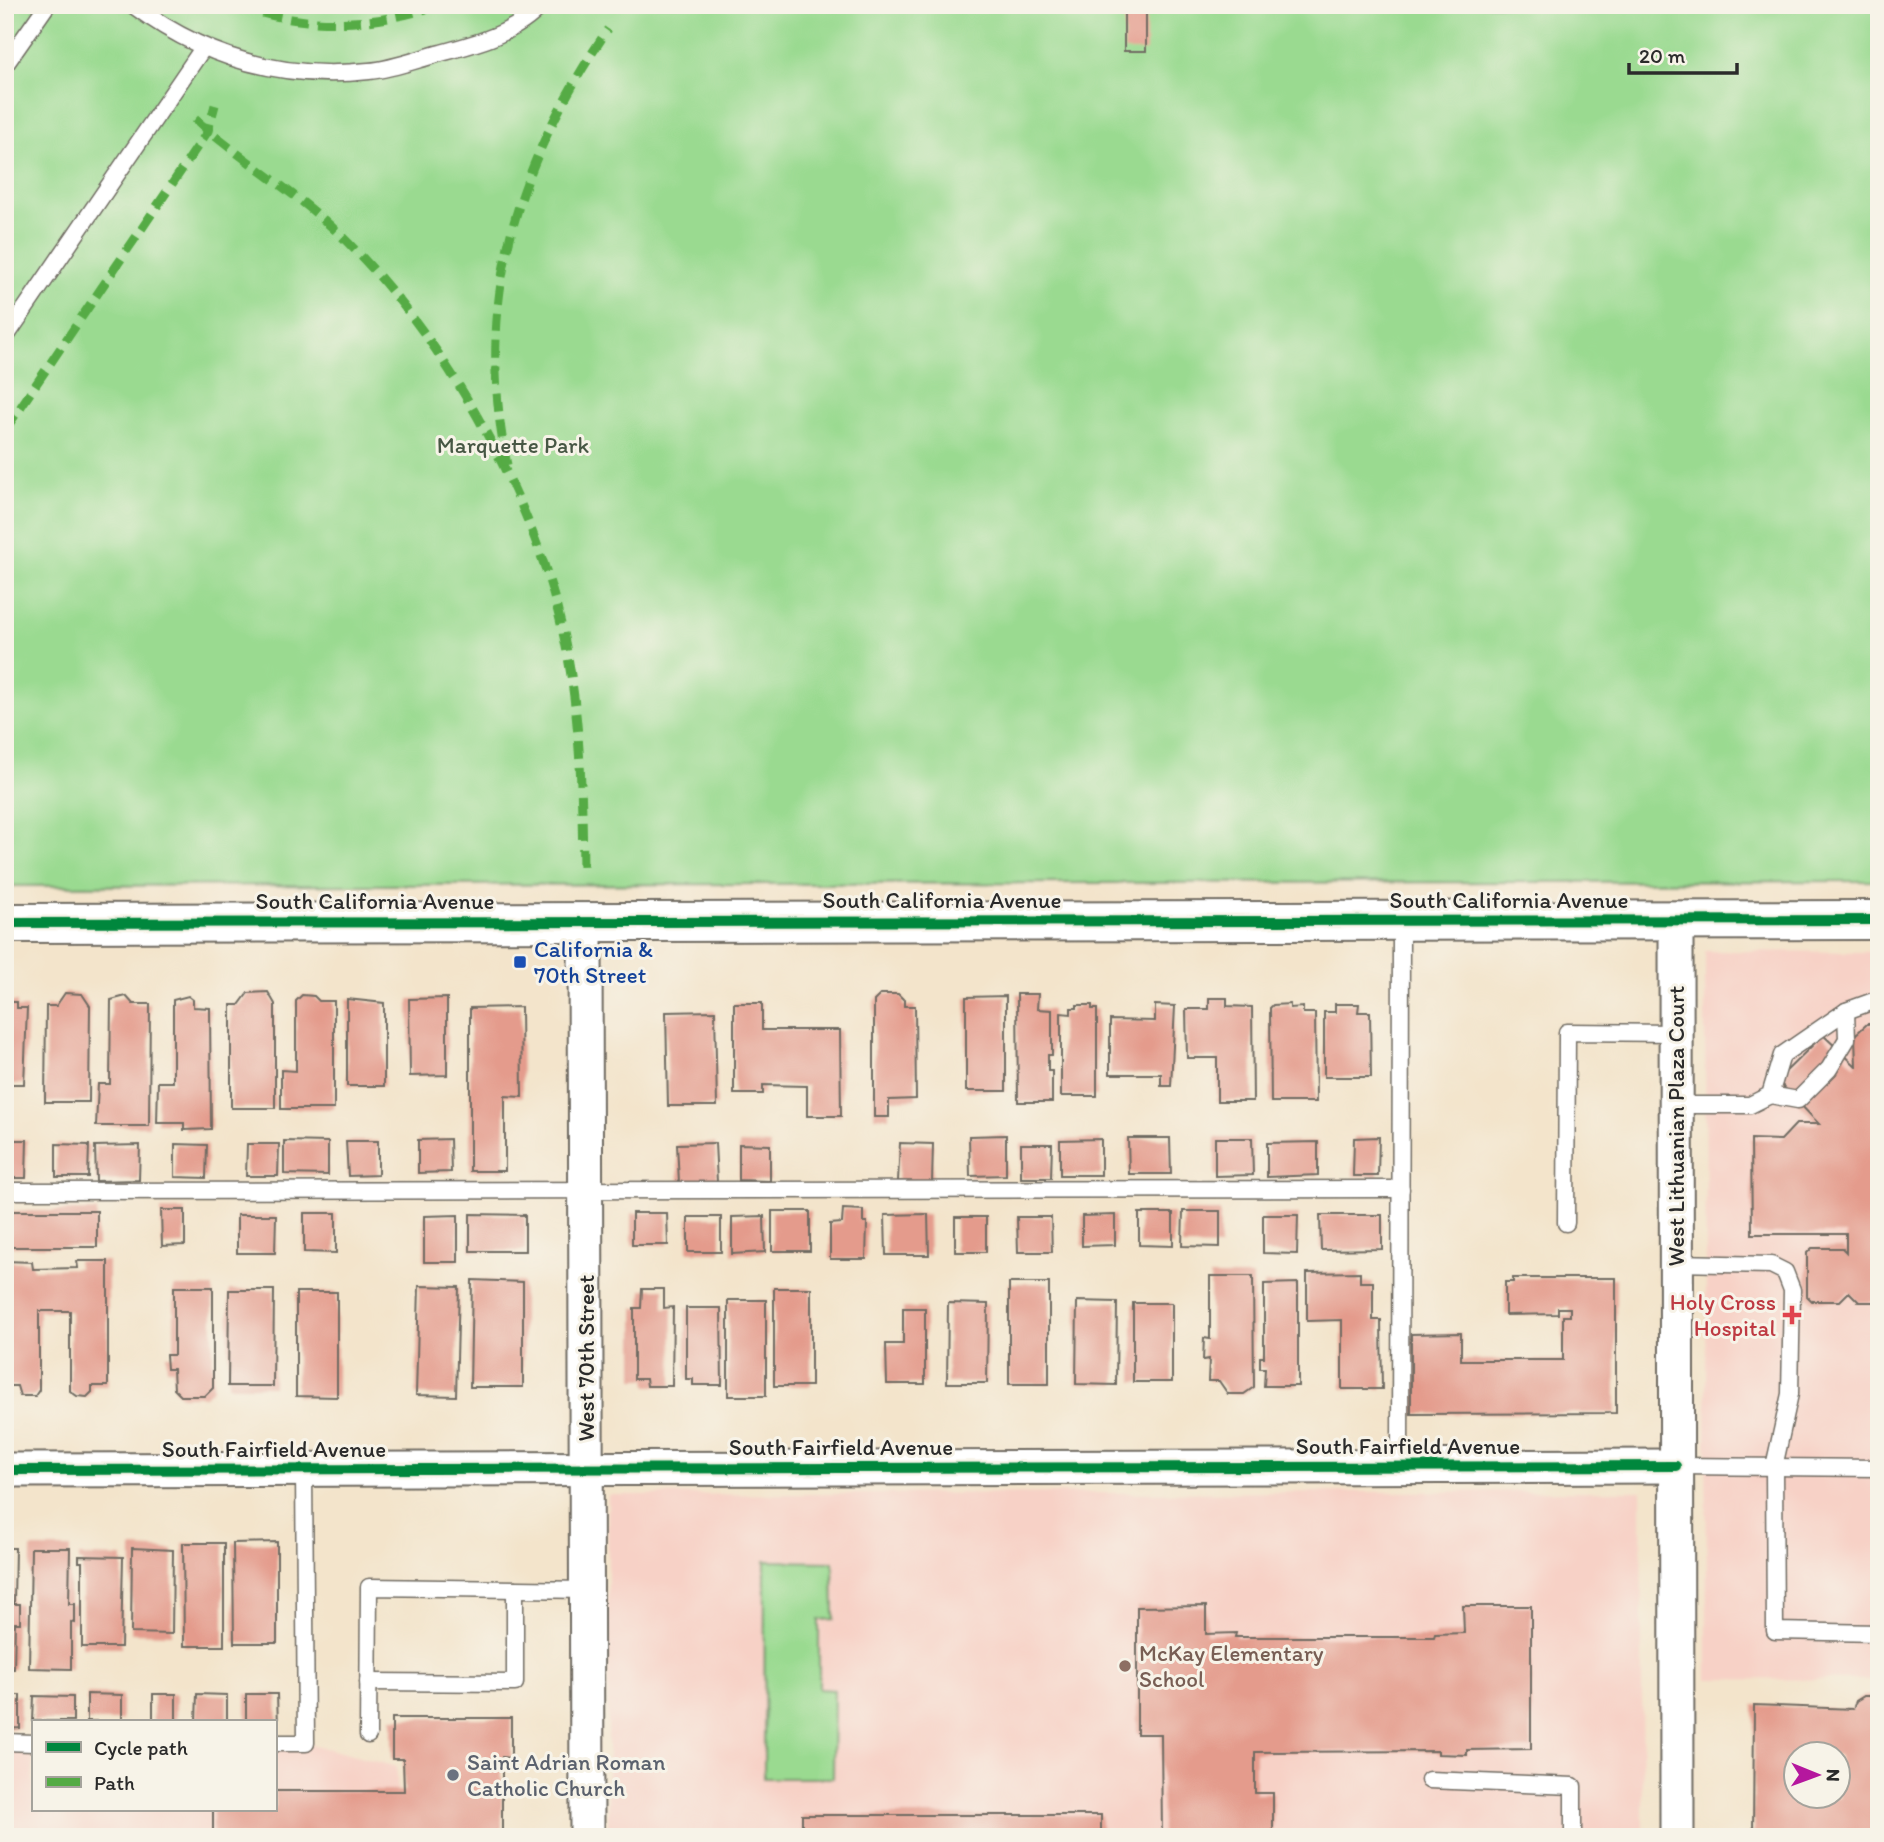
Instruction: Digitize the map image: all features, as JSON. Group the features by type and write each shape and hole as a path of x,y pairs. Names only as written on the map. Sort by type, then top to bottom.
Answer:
{"street":[{"name":"West Lithuanian Plaza Court","path":"1676,920 1677,1837"},
{"name":"South California Avenue","path":"5,923 1879,920"},
{"name":"West 70th Street","path":"585,922 587,1837"},
{"name":"South Fairfield Avenue","path":"5,1470 1676,1466"}],"lane":[{"path":"5,65 47,5"},
{"path":"133,5 202,48 250,64 312,73 370,71 485,41 533,14 541,5"},
{"path":"5,338 202,48"},
{"path":"1400,1467 1401,921"},
{"path":"1770,1095 1782,1055 1846,1011 1879,999"},
{"path":"1676,1105 1750,1105 1770,1095 1798,1100 1829,1069 1847,1039 1846,1011"},
{"path":"1566,1223 1567,1032 1676,1033"},
{"path":"5,1191 1401,1189"},
{"path":"1676,1263 1771,1265 1785,1272 1792,1290 1790,1394 1774,1467 1775,1631 1879,1633"},
{"path":"1676,1466 1879,1468"},
{"path":"276,1743 306,1743 304,1469"},
{"path":"368,1735 369,1587 587,1590"},
{"path":"368,1682 515,1683 515,1589"},
{"path":"5,1742 32,1742"},
{"path":"1429,1780 1573,1786 1573,1837"}],"shaded area":[{"name":"Holy Cross Hospital","path":"1705,951 1879,952 1879,1680 1707,1679"},
{"name":"McKay Elementary School","path":"1641,1491 1643,1837 608,1837 608,1495"},
{"path":"5,1742 32,1743 32,1811 276,1811 276,1743 306,1743 397,1767 398,1837 5,1837"}],"green space":[{"name":"Marquette Park","path":"5,5 1879,5 1879,881 5,886"},
{"path":"765,1561 833,1562 834,1619 819,1620 819,1689 834,1690 833,1778 764,1778"}],"building":[{"path":"1124,11 1146,11 1146,51 1124,51"},
{"path":"268,992 275,1004 275,1108 231,1108 231,1005 239,1005 248,993"},
{"path":"65,993 82,994 90,1006 89,1102 45,1102 46,1006 56,1006"},
{"path":"881,994 898,994 904,1000 904,1006 915,1006 916,1099 889,1100 889,1117 874,1117 874,1001"},
{"path":"1017,994 1038,994 1037,1009 1052,1010 1052,1055 1048,1055 1048,1071 1052,1071 1052,1102 1018,1102"},
{"path":"302,995 314,996 319,1001 334,1001 334,1109 281,1109 281,1070 296,1071 296,1001"},
{"path":"126,996 133,1004 150,1004 149,1126 96,1126 98,1084 110,1084 111,1000"},
{"path":"188,996 193,1000 193,1007 210,1008 211,1129 184,1130 184,1123 157,1123 158,1082 173,1082 173,1000"},
{"path":"1006,996 1006,1091 966,1091 966,997"},
{"path":"447,998 447,1075 410,1076 409,999"},
{"path":"1209,998 1227,998 1227,1006 1252,1007 1253,1101 1217,1101 1217,1058 1187,1058 1186,1009 1209,1009"},
{"path":"347,999 384,1003 384,1086 347,1086"},
{"path":"9,1002 17,1002 17,1008 27,1008 24,1084 5,1084 5,1006 9,1010"},
{"path":"734,1003 762,1003 762,1030 840,1030 841,1116 807,1116 807,1086 763,1085 763,1094 734,1094"},
{"path":"1290,1004 1290,1008 1303,1007 1303,1013 1315,1013 1316,1102 1271,1102 1270,1008 1273,1005"},
{"path":"1335,1004 1359,1004 1358,1012 1370,1012 1371,1077 1324,1077 1324,1012 1335,1012"},
{"path":"1077,1005 1092,1005 1092,1009 1097,1009 1097,1096 1061,1096 1061,1013 1071,1014 1071,1008 1077,1008"},
{"path":"1155,1005 1175,1006 1171,1086 1161,1086 1161,1074 1110,1074 1110,1020 1155,1021"},
{"path":"521,1007 522,1097 505,1096 505,1171 470,1171 470,1008"},
{"path":"715,1011 717,1106 668,1106 666,1012"},
{"name":"Holy Cross Hospital","path":"1867,1024 1879,1024 1879,1302 1859,1302 1849,1292 1840,1301 1812,1301 1807,1296 1807,1253 1812,1248 1842,1248 1846,1252 1846,1234 1752,1234 1751,1139 1781,1140 1796,1124 1819,1124 1777,1080 1823,1035 1856,1066 1855,1035"},
{"path":"1006,1135 1006,1175 970,1176 969,1136"},
{"path":"1379,1137 1378,1176 1353,1176 1354,1138"},
{"path":"1128,1138 1170,1138 1171,1174 1129,1174"},
{"path":"1215,1138 1252,1138 1253,1175 1215,1176"},
{"path":"450,1139 451,1172 418,1173 418,1140"},
{"path":"1101,1139 1101,1175 1060,1175 1060,1140"},
{"path":"5,1140 27,1140 26,1178 5,1178"},
{"path":"284,1141 328,1142 328,1175 284,1174"},
{"path":"346,1141 378,1141 378,1175 348,1176"},
{"path":"1318,1142 1318,1175 1267,1177 1267,1143"},
{"path":"715,1143 717,1182 679,1182 677,1144"},
{"path":"900,1143 933,1144 932,1183 898,1181"},
{"path":"56,1144 89,1145 88,1177 56,1177"},
{"path":"175,1144 207,1145 206,1178 175,1177"},
{"path":"247,1144 279,1144 278,1176 246,1176"},
{"path":"739,1144 770,1145 770,1181 739,1180"},
{"path":"1021,1144 1052,1144 1051,1178 1021,1178"},
{"path":"140,1145 139,1180 96,1181 95,1146"},
{"path":"843,1209 863,1210 863,1222 867,1222 866,1259 830,1259 830,1224 842,1223"},
{"path":"161,1210 185,1210 185,1245 162,1246"},
{"path":"10,1211 97,1211 97,1247 10,1247"},
{"path":"772,1211 810,1211 810,1251 772,1251"},
{"path":"1183,1211 1220,1211 1220,1247 1182,1246"},
{"path":"304,1213 336,1213 336,1253 304,1252"},
{"path":"632,1213 667,1213 668,1245 632,1245"},
{"path":"1139,1213 1173,1213 1173,1246 1139,1245"},
{"path":"470,1214 525,1215 525,1251 470,1251"},
{"path":"928,1214 929,1255 886,1255 885,1215"},
{"path":"237,1215 276,1215 275,1253 237,1253"},
{"path":"458,1215 458,1262 424,1262 424,1216"},
{"path":"1115,1215 1115,1245 1082,1246 1082,1216"},
{"path":"1263,1215 1298,1215 1297,1254 1263,1253"},
{"path":"1320,1215 1382,1215 1382,1249 1321,1250"},
{"path":"764,1216 765,1252 732,1254 732,1217"},
{"path":"688,1217 721,1217 721,1252 688,1252"},
{"path":"955,1217 986,1217 986,1252 955,1252"},
{"path":"1017,1217 1051,1217 1052,1252 1018,1252"},
{"path":"5,1261 32,1262 33,1269 78,1268 77,1261 108,1261 108,1386 92,1386 92,1392 87,1397 77,1396 70,1391 70,1311 39,1311 39,1390 35,1396 20,1396 17,1386 5,1386"},
{"path":"1360,1272 1360,1282 1373,1282 1373,1320 1381,1320 1382,1389 1342,1389 1342,1320 1307,1321 1307,1273"},
{"path":"1210,1276 1253,1276 1254,1387 1244,1394 1228,1394 1219,1381 1208,1381 1209,1359 1203,1360 1204,1338 1210,1339"},
{"path":"1513,1278 1616,1278 1616,1413 1411,1414 1411,1334 1461,1333 1461,1360 1563,1360 1563,1316 1570,1316 1570,1308 1558,1308 1558,1314 1505,1315 1505,1282 1513,1282"},
{"path":"472,1280 523,1282 523,1387 470,1387"},
{"path":"1009,1283 1049,1283 1049,1384 1009,1384"},
{"path":"1298,1283 1298,1386 1264,1386 1265,1368 1260,1368 1260,1357 1264,1357 1264,1284"},
{"path":"419,1286 459,1287 456,1396 416,1395"},
{"path":"174,1287 213,1287 213,1388 205,1396 181,1396 174,1389 173,1369 167,1369 166,1355 174,1355"},
{"path":"774,1288 811,1288 811,1386 774,1386"},
{"path":"642,1289 664,1289 664,1308 673,1307 672,1386 647,1386 646,1379 634,1379 634,1308 641,1308"},
{"path":"229,1290 274,1290 273,1386 228,1386"},
{"path":"296,1292 337,1292 337,1397 296,1396"},
{"path":"728,1300 766,1300 766,1396 728,1396"},
{"path":"1077,1301 1117,1302 1116,1385 1076,1384"},
{"path":"948,1303 988,1304 987,1383 947,1383"},
{"path":"1133,1303 1172,1303 1172,1382 1133,1382"},
{"path":"686,1308 721,1308 722,1385 693,1385 693,1379 686,1379"},
{"path":"903,1308 925,1308 925,1384 887,1384 886,1344 903,1344"},
{"path":"277,1542 277,1643 234,1643 233,1543"},
{"path":"183,1543 224,1543 224,1646 184,1646"},
{"path":"5,1548 15,1548 14,1604 20,1604 20,1623 15,1623 14,1669 5,1669"},
{"path":"31,1548 70,1548 69,1604 75,1604 75,1623 71,1622 71,1669 29,1668"},
{"path":"132,1548 173,1550 172,1634 131,1633"},
{"path":"79,1556 123,1557 121,1647 82,1647 82,1562 79,1562"},
{"path":"1206,1606 1206,1634 1236,1633 1235,1637 1434,1637 1435,1634 1464,1633 1463,1606 1531,1606 1531,1749 1467,1750 1467,1755 1438,1754 1438,1751 1255,1752 1255,1793 1273,1793 1273,1837 1162,1837 1161,1734 1137,1734 1137,1607"},
{"path":"87,1694 122,1695 122,1720 87,1720"},
{"path":"153,1694 176,1694 176,1720 153,1720"},
{"path":"197,1694 227,1695 227,1720 196,1720"},
{"path":"246,1694 277,1694 278,1726 276,1720 246,1720"},
{"path":"5,1695 20,1695 20,1728 5,1729"},
{"path":"34,1696 73,1697 73,1720 33,1720"},
{"path":"1864,1696 1879,1696 1879,1837 1753,1837 1754,1705 1853,1709 1856,1701"},
{"name":"Saint Adrian Roman Catholic Church","path":"392,1718 511,1718 511,1758 502,1757 502,1837 140,1837 140,1834 213,1834 213,1811 276,1811 276,1791 404,1791 403,1759 392,1759"},
{"path":"802,1815 1101,1815 1101,1837 802,1837"},
{"path":"7,1833 62,1834 62,1837 7,1837"}],"marked path":[{"path":"237,5 287,18 338,23 388,18 438,5"},
{"path":"507,465 498,405 496,347 500,291 510,237 526,184 548,132 608,29"},
{"path":"5,430 208,131 215,105"},
{"path":"195,119 324,220 363,258 400,301 435,349 468,400 497,453 522,506 542,560 565,644 578,740 583,870"}],"cycle path":[{"path":"5,923 1879,920"},
{"path":"5,1470 1676,1466"}],"place":[{"name":"California & 70th Street","path":"520,962"},
{"name":"Holy Cross Hospital","path":"1792,1315"},
{"name":"McKay Elementary School","path":"1125,1666"},
{"name":"Saint Adrian Roman Catholic Church","path":"453,1775"}]}
